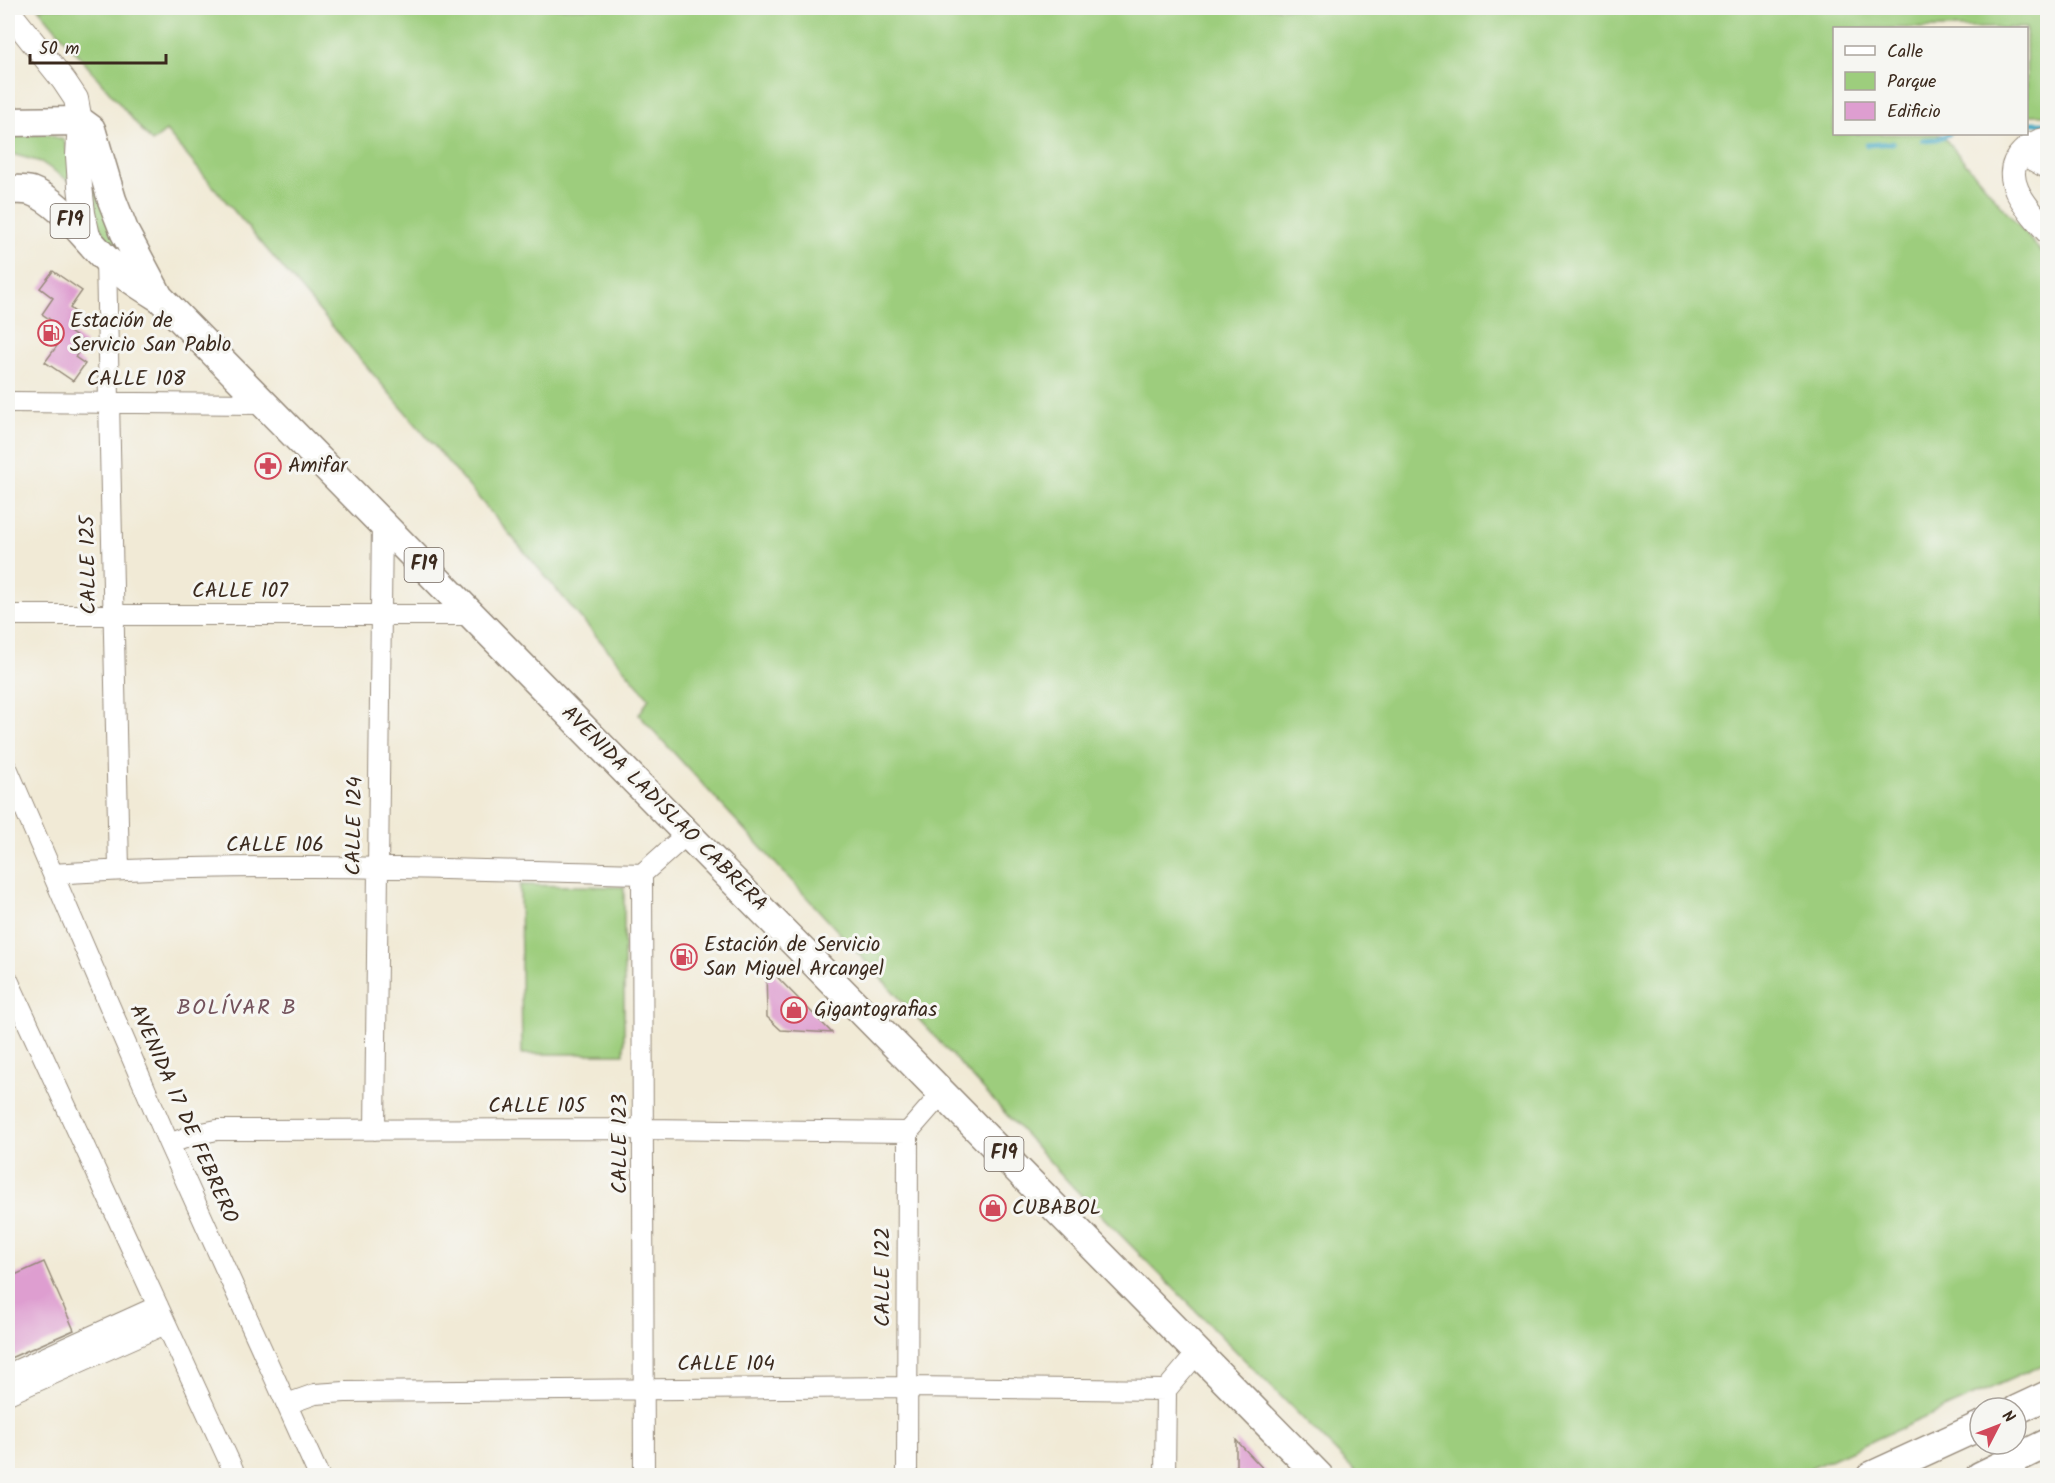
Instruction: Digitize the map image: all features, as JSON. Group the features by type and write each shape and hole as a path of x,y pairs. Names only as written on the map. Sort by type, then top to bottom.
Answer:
{"highway":[{"path":"8,122 80,121"},
{"name":"AVENIDA LADISLAO CABRERA","path":"80,121 91,129 112,200 125,232 160,298"},
{"name":"AVENIDA LADISLAO CABRERA","path":"15,187 49,202 128,278 160,298 1320,1476"},
{"path":"2028,1404 2048,1395"},
{"path":"1871,1476 1968,1432"},
{"path":"1980,1476 2048,1443"}],"main road":[{"path":"8,11 76,99 80,121 78,156 83,213 97,250"},
{"path":"2037,143 2032,158 2048,167"},
{"path":"2037,143 2019,156 2012,175 2017,192 2048,232"}],"street":[{"name":"CALLE 125","path":"97,250 110,403 119,870"},
{"name":"CALLE 108","path":"8,402 265,404"},
{"name":"CALLE 124","path":"375,1131 382,522"},
{"name":"CALLE 107","path":"8,615 473,615"},
{"name":"AVENIDA 17 DE FEBRERO","path":"8,770 170,1144 320,1476"},
{"path":"642,874 688,833"},
{"name":"CALLE 106","path":"52,874 119,870 378,868 642,874"},
{"name":"CALLE 123","path":"642,874 645,1129 644,1476"},
{"path":"8,980 236,1476"},
{"path":"908,1132 943,1092"},
{"name":"CALLE 105","path":"170,1144 193,1135 217,1130 645,1129 908,1132"},
{"name":"CALLE 122","path":"907,1476 908,1132"},
{"path":"8,1374 158,1305"},
{"path":"8,1394 165,1324"},
{"path":"1165,1476 1166,1390 1198,1352"},
{"name":"CALLE 104","path":"287,1404 315,1394 345,1392 906,1387 1166,1390"}],"green space":[{"path":"38,8 2047,8 2047,115 2028,115 2028,27 1833,27 1833,135 1942,135 2047,259 2047,1363 1973,1396 1968,1396 1968,1398 1796,1475 1359,1475 1074,1188 639,715 649,698 166,131 152,142"},
{"path":"46,134 64,140 71,165 69,181 41,162 8,153 8,135"},
{"path":"90,171 127,257 107,240 101,230 94,209"},
{"path":"520,885 624,887 624,1054 522,1054"}],"building":[{"path":"53,271 82,291 70,308 81,317 70,332 85,343 75,357 85,364 73,381 45,362 57,346 45,337 55,323 42,314 53,298 40,288"},
{"path":"766,965 832,1033 781,1030 767,1017"},
{"path":"44,1262 74,1330 8,1359 8,1278"},
{"path":"1236,1440 1270,1476 1236,1476"}],"waterway":[{"path":"2028,123 2048,123"},
{"path":"1923,140 1937,139 1947,135"},
{"path":"1867,145 1893,143"}],"place":[{"name":"Estación de Servicio San Pablo","path":"51,333"},
{"name":"Amifar","path":"268,466"},
{"name":"Estación de Servicio San Miguel Arcangel","path":"684,957"},
{"name":"Gigantografias","path":"794,1010"},
{"name":"CUBABOL","path":"993,1208"}],"district":[{"name":"BOLÍVAR B","path":"237,1008"}]}
